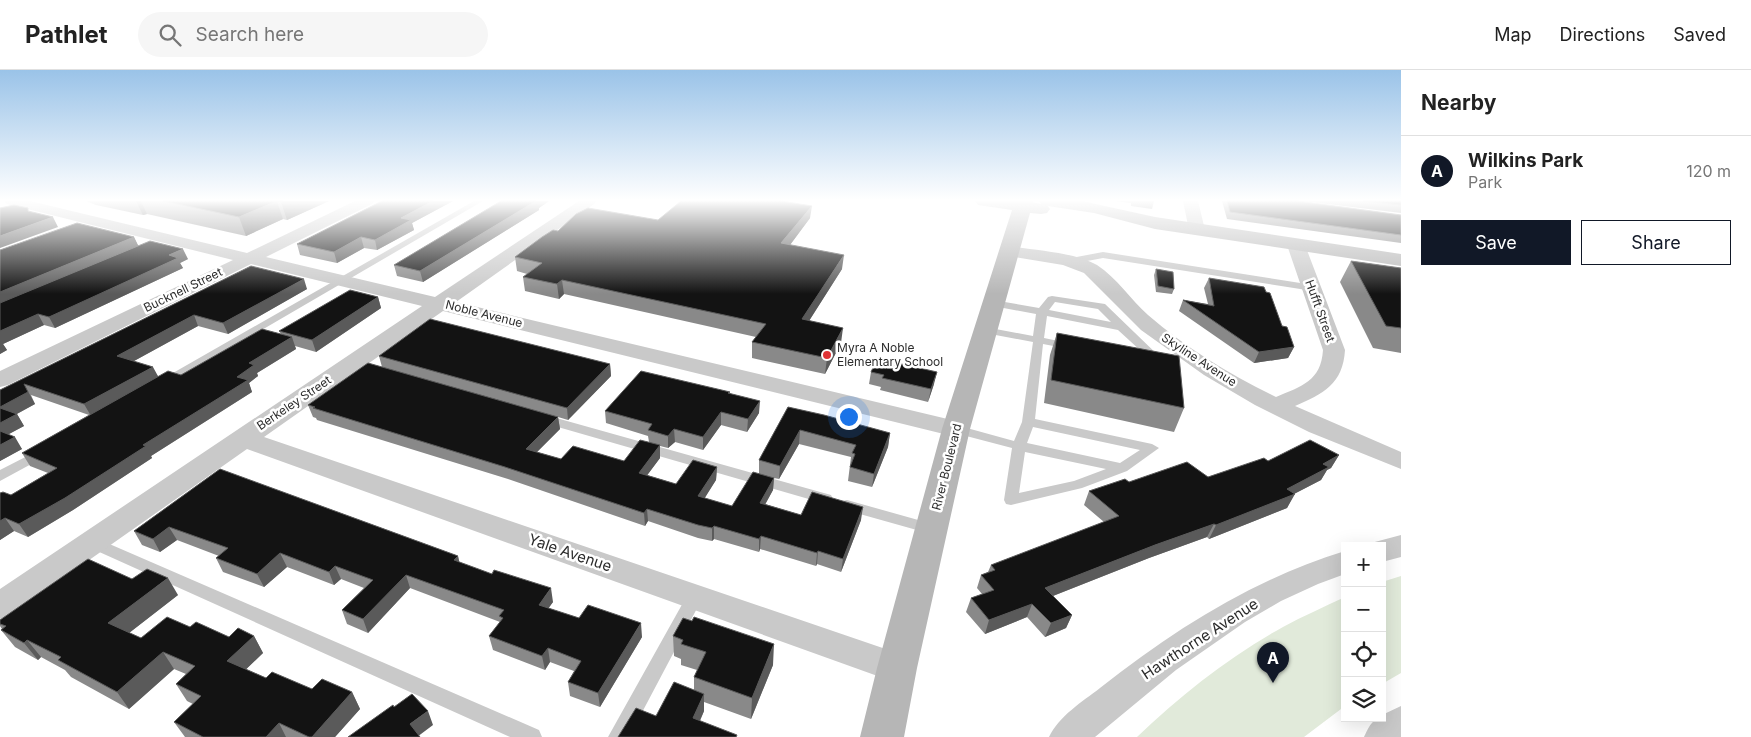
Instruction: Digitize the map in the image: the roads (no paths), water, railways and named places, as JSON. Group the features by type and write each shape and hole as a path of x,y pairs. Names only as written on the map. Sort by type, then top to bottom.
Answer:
{"main road":[{"name":"River Boulevard","path":"882,737 897,668 956,429 1014,232"},
{"path":"1211,232 1401,260"}],"street":[{"name":"Noble Avenue","path":"129,232 161,243 248,258 956,429"},
{"name":"Bucknell Street","path":"0,380 302,232"},
{"name":"Berkeley Street","path":"0,606 242,438 362,366 442,304 545,232"},
{"name":"Hufft Street","path":"1276,406 1320,384 1330,374 1335,362 1334,350 1296,245"},
{"name":"Skyline Avenue","path":"1008,251 1089,268 1138,316 1187,355 1276,406 1401,461"},
{"name":"Yale Avenue","path":"242,438 897,668"},
{"path":"1386,550 1401,546"},
{"name":"Hawthorne Avenue","path":"1068,737 1122,690 1188,643 1251,604 1288,585 1341,564"},
{"path":"1383,737 1401,724"}],"lane":[{"path":"153,388 424,232"},
{"path":"1066,262 1104,255 1313,288"},
{"path":"1028,422 1152,448 1122,468 1077,485 1010,500 1019,446 1028,422 1042,312"},
{"path":"989,317 1042,312 1122,327 1160,364 1142,360"},
{"path":"989,317 1039,340 1086,349"},
{"path":"533,415 931,529"},
{"path":"956,429 1019,446 1122,468"},
{"path":"0,476 51,447"},
{"path":"91,542 532,737"},
{"path":"618,737 695,597"}],"place":[{"name":"Myra A Noble Elementary School","path":"827,355"},
{"name":"Wilkins Park","path":"1273,683"}]}
